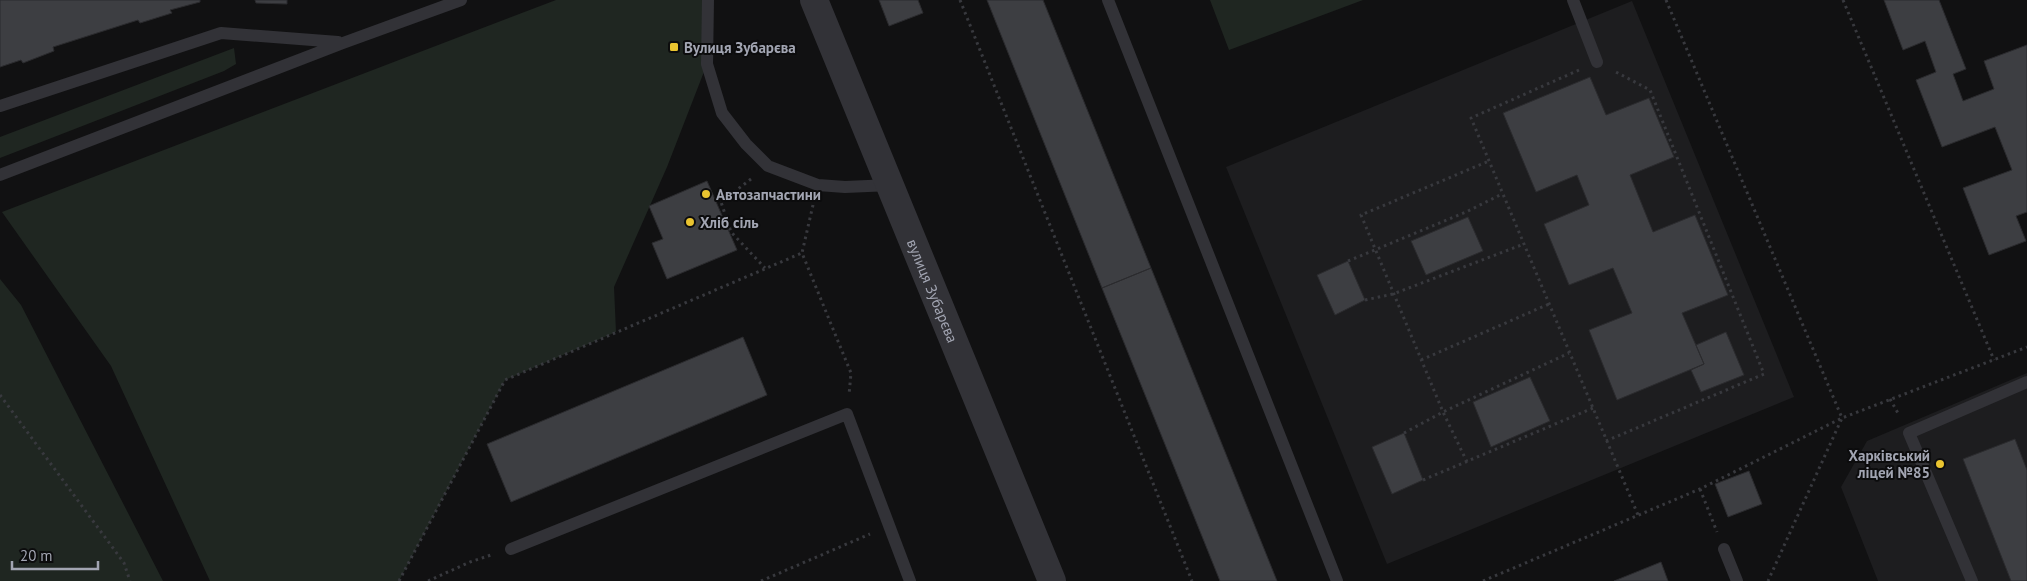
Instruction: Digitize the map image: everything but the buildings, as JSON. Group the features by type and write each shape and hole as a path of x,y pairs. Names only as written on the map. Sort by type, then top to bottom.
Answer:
{"street":[{"name":"вулиця Зубарєва","path":"814,0 1052,581"}],"lane":[{"path":"0,175 343,43 461,0"},
{"path":"708,0 707,64 722,113 746,144 768,166 818,185 845,187 891,185"},
{"path":"1108,0 1337,581"},
{"path":"1573,0 1597,62"},
{"path":"0,106 220,33 343,43"},
{"path":"1972,581 1909,433 2027,382"},
{"path":"511,549 847,414 910,581"},
{"path":"1724,548 1737,581"}],"path":[{"path":"960,0 1192,581"},
{"path":"1666,0 1842,418 1768,581"},
{"path":"1843,0 1994,360"},
{"path":"1606,441 1764,374 1650,90 1597,62 1471,118 1502,194 1524,244 1606,441 1638,515"},
{"path":"1467,462 1393,294 1361,215 1489,161"},
{"path":"765,268 731,232 721,202 768,166"},
{"path":"818,185 802,253 851,373 847,414"},
{"path":"1348,261 1466,212 1502,194"},
{"path":"1366,300 1393,294 1524,244"},
{"path":"399,581 505,380 802,253"},
{"path":"1422,360 1549,304"},
{"path":"1483,581 1700,488 1842,418 2027,347"},
{"path":"1404,433 1569,353"},
{"path":"0,395 124,563 130,581"},
{"path":"1423,480 1593,408"},
{"path":"1700,488 1724,548"},
{"path":"761,581 889,526"},
{"path":"428,581 470,562 511,549"}],"shaded area":[{"path":"556,0 708,0 707,64 667,167 614,287 616,332 505,380 399,581 210,581 111,366 2,212"},
{"path":"1210,0 1363,0 1229,50"},
{"path":"1632,1 1794,397 1387,564 1226,167"},
{"path":"234,48 236,64 224,71 0,158 0,137"},
{"path":"0,279 21,305 163,581 0,581"},
{"name":"Харківський ліцей №85","path":"2027,373 2027,581 1878,581 1841,487 1867,441"}],"place":[{"name":"Вулиця Зубарєва","path":"674,47"},
{"name":"Автозапчастини","path":"706,194"},
{"name":"Хліб сіль","path":"690,222"},
{"name":"Харківський ліцей №85","path":"1940,464"}]}
